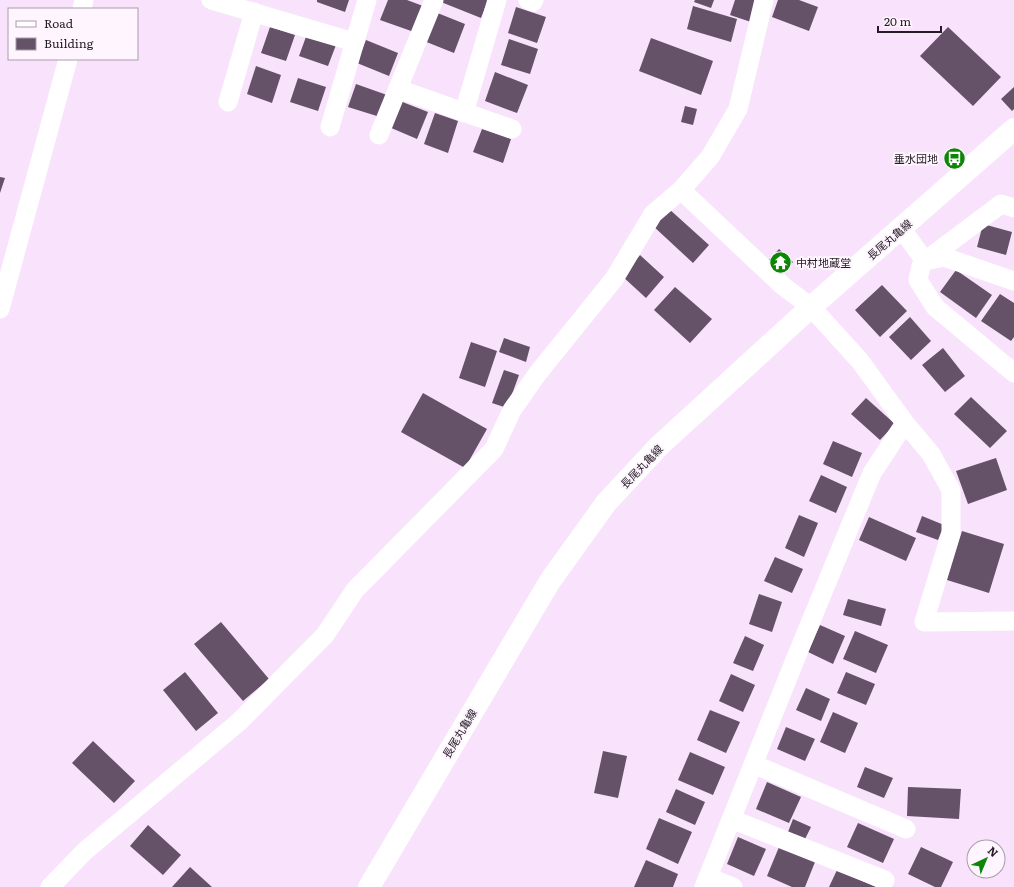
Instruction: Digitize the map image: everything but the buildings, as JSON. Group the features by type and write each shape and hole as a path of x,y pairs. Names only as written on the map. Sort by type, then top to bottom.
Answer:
{"main road":[{"name":"長尾丸亀線","path":"369,887 550,581 606,503 659,446 811,307 1014,129"}],"street":[{"path":"211,0 354,42"},
{"path":"330,127 367,0"},
{"path":"379,135 434,0"},
{"path":"464,113 497,0"},
{"path":"528,0 533,2 534,0"},
{"path":"50,887 85,851 240,721 325,635 355,590 494,449 512,410 538,372 614,279 653,214 681,190 710,157 738,109 764,0"},
{"path":"228,102 254,12"},
{"path":"0,308 68,60"},
{"path":"398,89 512,129"},
{"path":"681,190 782,286 811,307 860,361 904,423 930,454 951,490 951,533 924,622 1014,621"},
{"path":"1014,208 1001,204 925,261 921,266 918,280 935,307 1014,373"},
{"path":"902,228 925,261"},
{"path":"925,261 944,257 1014,280"},
{"path":"733,887 706,882 872,473 904,423"},
{"path":"753,764 906,828"},
{"path":"731,819 885,880"}],"place":[{"name":"垂水団地","path":"954,158"},
{"name":"中村地蔵堂","path":"780,262"}]}
